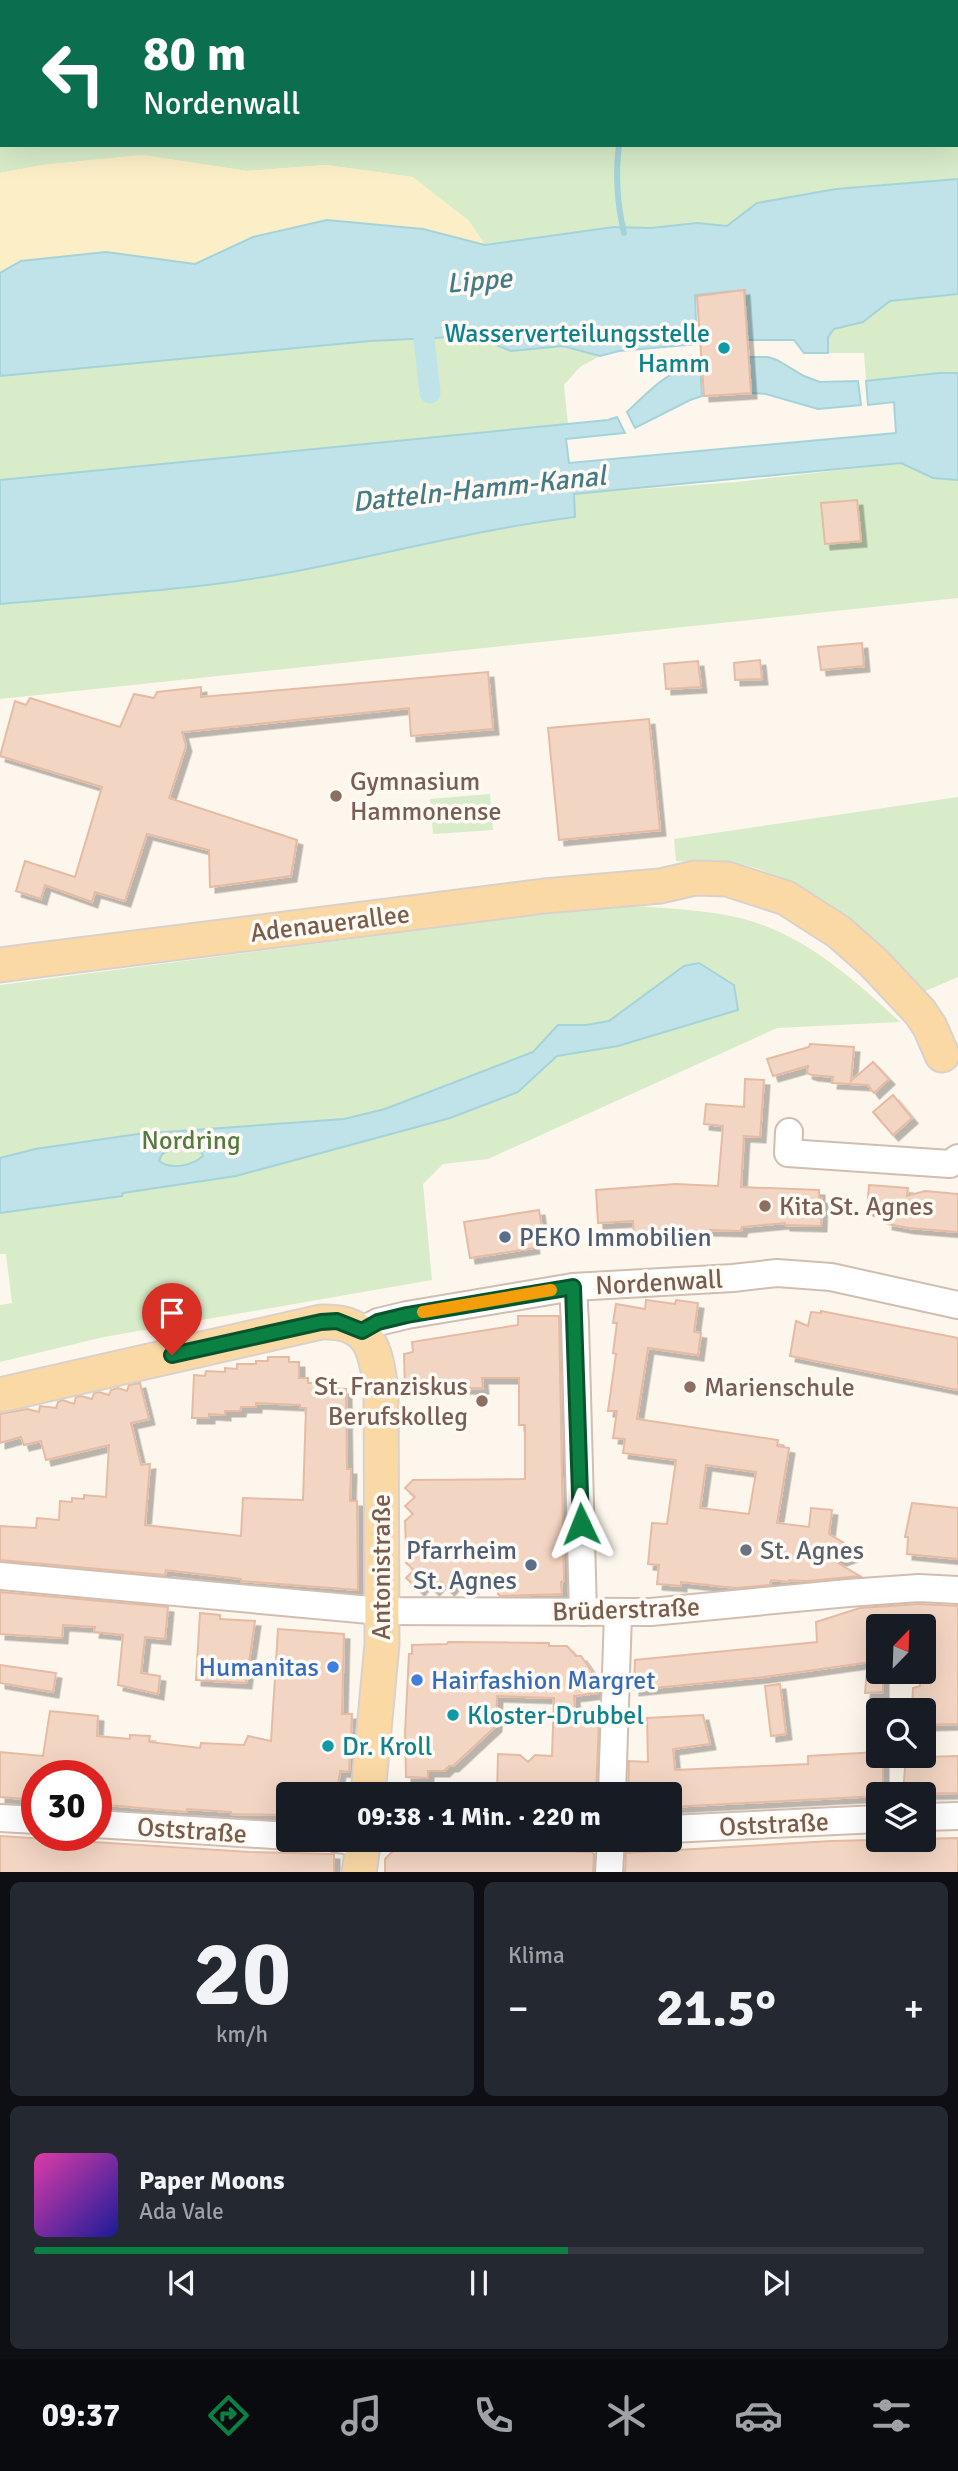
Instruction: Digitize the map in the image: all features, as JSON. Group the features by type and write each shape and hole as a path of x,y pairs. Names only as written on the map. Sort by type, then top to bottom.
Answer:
{"main road":[{"name":"Adenauerallee","path":"0,965 544,896 660,886 695,878 727,879 786,898 839,932 874,963 920,1012 950,1064"},
{"name":"Adenauerallee","path":"660,886 758,910 780,919 821,944 874,989 950,1064"},
{"path":"0,1395 321,1322 337,1321 366,1337"},
{"name":"Antonistraße","path":"366,1337 375,1352 381,1389 382,1644 369,1782"}],"street":[{"path":"789,1132 788,1153 950,1164 958,1158"},
{"name":"Nordenwall","path":"366,1337 378,1322 573,1287 777,1273 831,1277 958,1305"},
{"path":"573,1287 583,1612"},
{"name":"Brüderstraße","path":"0,1576 381,1611 618,1614 872,1591 919,1588 958,1590"},
{"path":"612,1782 618,1614"},
{"path":"936,1817 958,1816"},
{"path":"0,1818 21,1819"},
{"name":"Oststraße","path":"682,1828 866,1820"},
{"name":"Oststraße","path":"112,1825 276,1835"},
{"path":"609,1872 610,1852"}],"green space":[{"path":"0,147 958,147 958,179 836,189 757,203 727,226 697,223 651,228 614,227 485,245 469,221 412,177 326,165 247,171 142,155 43,165 0,173"},
{"path":"958,294 958,373 866,381 864,353 828,353 828,337 834,329 863,322 890,301"},
{"path":"474,336 511,351 563,346 600,356 580,367 564,385 568,424 0,480 0,376 370,341"},
{"path":"901,463 933,478 958,480 958,598 0,699 0,604 183,588 292,572 468,535 575,517 573,494 737,482"},
{"path":"490,794 493,830 433,834 430,799"},
{"path":"958,797 958,977 916,995 862,936 824,903 802,889 779,877 744,865 676,861 674,839"},
{"name":"Nordring","path":"637,906 717,914 766,926 788,936 828,961 900,1022 777,1028 488,1159 443,1164 423,1184 432,1280 104,1337 0,1362 0,1305 12,1303 6,1254 0,1254 0,985 359,938 531,912"}],"sand":[{"path":"142,155 247,171 326,165 413,177 469,221 485,245 423,229 253,237 195,264 106,252 0,273 0,173 43,165"}],"water":[{"name":"Lippe","path":"958,179 958,294 890,301 863,322 834,329 828,337 828,353 804,353 794,340 747,340 745,290 695,295 697,344 619,351 600,356 563,346 511,351 474,336 370,341 0,376 0,273 21,261 106,252 195,264 253,237 327,220 423,229 485,245 614,227 651,228 697,223 727,226 757,203 836,189"},
{"path":"748,357 777,360 820,382 858,381 861,405 818,409 766,394 751,393"},
{"path":"700,363 702,396 635,428 627,412 669,376"},
{"name":"Datteln-Hamm-Kanal","path":"958,373 958,480 933,478 901,463 574,494 575,517 468,535 292,572 183,588 0,604 0,480 617,417 625,433 566,439 569,463 896,433 894,402 868,405 866,381"},
{"path":"699,963 734,985 738,1010 618,1046 557,1056 518,1092 450,1118 236,1176 123,1193 122,1196 0,1213 0,1158 35,1149 138,1134 344,1119 385,1109 533,1052 558,1025 586,1025 609,1021 684,966","holes":["189,1149 202,1153 203,1156 181,1166 159,1161 162,1154 170,1150"]}],"building":[{"name":"Wasserverteilungsstelle Hamm","path":"744,290 751,393 704,396 697,296"},
{"path":"857,500 861,541 825,544 821,503"},
{"path":"862,643 864,666 821,670 818,647"},
{"path":"760,660 762,679 735,680 734,663"},
{"path":"698,661 701,687 666,689 664,664"},
{"path":"488,672 493,729 411,736 409,708 182,732 186,746 169,798 297,840 291,876 210,887 209,850 147,834 125,901 95,892 92,902 45,885 41,899 16,891 25,861 75,877 102,787 0,756 15,701 26,705 30,698 120,727 134,694 154,698 157,692 201,687 201,697"},
{"path":"649,719 660,830 559,840 548,728"},
{"path":"810,1044 854,1047 851,1081 873,1062 889,1079 874,1093 868,1085 832,1083 833,1077 807,1073 808,1066 773,1076 767,1059 809,1047"},
{"path":"745,1079 764,1080 760,1137 744,1136 741,1187 819,1190 819,1198 822,1198 821,1226 785,1223 742,1227 741,1231 706,1230 706,1240 666,1238 666,1235 634,1237 633,1221 598,1223 596,1190 676,1184 718,1186 723,1126 704,1124 706,1104 744,1107"},
{"path":"893,1095 912,1118 893,1135 873,1112"},
{"path":"869,1185 908,1188 907,1196 925,1191 958,1194 958,1232 887,1224 888,1212 867,1210"},
{"path":"539,1210 544,1241 533,1243 534,1248 470,1258 464,1222"},
{"path":"646,1300 675,1304 676,1300 698,1303 694,1332 701,1333 698,1355 648,1348 637,1419 778,1440 777,1446 789,1448 777,1523 809,1527 811,1508 832,1510 829,1534 849,1546 853,1556 836,1562 860,1576 789,1582 771,1580 770,1585 736,1588 681,1582 681,1586 657,1584 659,1565 648,1564 652,1523 667,1524 676,1460 623,1453 625,1439 613,1438 617,1411 608,1411 616,1354 613,1353 617,1323 613,1323 616,1304 645,1309","holes":["706,1465 756,1472 749,1514 700,1508"]},
{"path":"821,1311 958,1338 958,1390 790,1356 796,1321 808,1326 811,1312"},
{"path":"518,1316 559,1316 564,1581 561,1582 562,1594 500,1596 498,1584 469,1585 464,1589 456,1582 449,1590 441,1582 434,1590 426,1582 419,1590 406,1578 414,1570 406,1563 413,1555 406,1547 405,1521 413,1514 405,1506 415,1497 405,1488 413,1480 525,1479 525,1425 519,1425 519,1378 482,1378 483,1388 405,1389 404,1354 413,1352 412,1342 518,1325"},
{"path":"268,1357 289,1357 289,1362 299,1362 299,1378 308,1378 308,1383 327,1383 327,1388 346,1389 347,1469 351,1469 350,1501 357,1501 358,1590 241,1581 166,1570 165,1575 0,1560 0,1526 36,1528 37,1518 59,1520 60,1501 84,1499 84,1495 106,1497 109,1445 46,1460 41,1441 24,1445 21,1437 0,1443 0,1414 27,1409 39,1412 40,1406 56,1408 58,1402 63,1400 74,1404 76,1397 92,1399 94,1393 109,1395 111,1390 118,1388 127,1391 129,1385 140,1383 149,1419 131,1423 141,1465 150,1464 145,1525 241,1536 243,1498 303,1500 306,1408 300,1408 300,1405 256,1403 256,1407 225,1411 225,1415 209,1414 209,1418 192,1418 194,1375 205,1376 206,1371 225,1372 225,1368 237,1369 237,1364 268,1361"},
{"path":"912,1503 958,1508 958,1559 907,1554 908,1537 905,1537"},
{"path":"0,1592 168,1607 165,1639 145,1637 141,1673 160,1676 158,1694 118,1685 123,1635 94,1632 95,1627 63,1625 62,1638 0,1634"},
{"path":"919,1604 958,1606 958,1724 936,1725 936,1698 912,1698 913,1688 920,1684 936,1684 936,1614 866,1614 866,1663 764,1677 634,1690 635,1660 817,1642 816,1622 860,1608"},
{"path":"200,1613 220,1615 220,1619 255,1621 246,1683 196,1680"},
{"path":"278,1629 344,1634 342,1714 352,1714 349,1772 340,1771 339,1782 276,1782 276,1815 231,1814 187,1809 187,1812 112,1805 112,1760 21,1760 21,1799 0,1797 0,1752 43,1756 50,1711 98,1716 97,1736 130,1739 130,1735 150,1736 149,1742 200,1748 201,1743 244,1745 248,1736 271,1741"},
{"name":"Kloster-Drubbel","path":"549,1643 549,1646 567,1646 576,1656 581,1656 598,1680 598,1693 574,1696 576,1723 599,1721 596,1782 497,1782 498,1754 520,1755 528,1762 535,1755 552,1756 554,1698 497,1696 496,1726 453,1766 444,1771 428,1771 428,1778 406,1777 409,1654 412,1654 412,1645"},
{"path":"0,1665 56,1673 53,1692 0,1683"},
{"path":"866,1682 883,1684 883,1692 865,1693"},
{"path":"780,1684 786,1734 771,1736 765,1686"},
{"path":"703,1715 710,1744 673,1749 675,1770 808,1764 808,1756 866,1753 866,1768 883,1768 883,1782 866,1782 866,1797 682,1806 682,1782 628,1782 629,1761 648,1762 647,1718"},
{"path":"958,1756 958,1793 936,1793 936,1782 904,1782 905,1768 936,1768 936,1757"},
{"path":"0,1836 21,1837 21,1851 112,1851 112,1843 249,1852 334,1854 334,1872 0,1872"},
{"path":"958,1838 958,1872 625,1872 626,1853 682,1852 682,1850 866,1840 866,1852 936,1852 936,1839"},
{"path":"392,1852 594,1854 593,1872 385,1872 385,1859"}],"waterway":[{"path":"619,147 617,189 624,233"},
{"path":"424,339 430,393"}],"slow traffic":[{"path":"423,1312 551,1290"}],"place":[{"name":"Wasserverteilungsstelle Hamm","path":"724,348"},
{"name":"Gymnasium Hammonense","path":"336,796"},
{"name":"Kita St. Agnes","path":"765,1206"},
{"name":"PEKO Immobilien","path":"505,1237"},
{"name":"Marienschule","path":"690,1387"},
{"name":"St. Franziskus Berufskolleg","path":"482,1401"},
{"name":"St. Agnes","path":"746,1550"},
{"name":"Pfarrheim St. Agnes","path":"531,1565"},
{"name":"Humanitas","path":"333,1667"},
{"name":"Hairfashion Margret","path":"417,1680"},
{"name":"Kloster-Drubbel","path":"453,1715"},
{"name":"Dr. Kroll","path":"328,1746"}],"route":[{"path":"172,1355 321,1322 337,1321 362,1331 378,1322 407,1315 573,1287 581,1524"}]}
